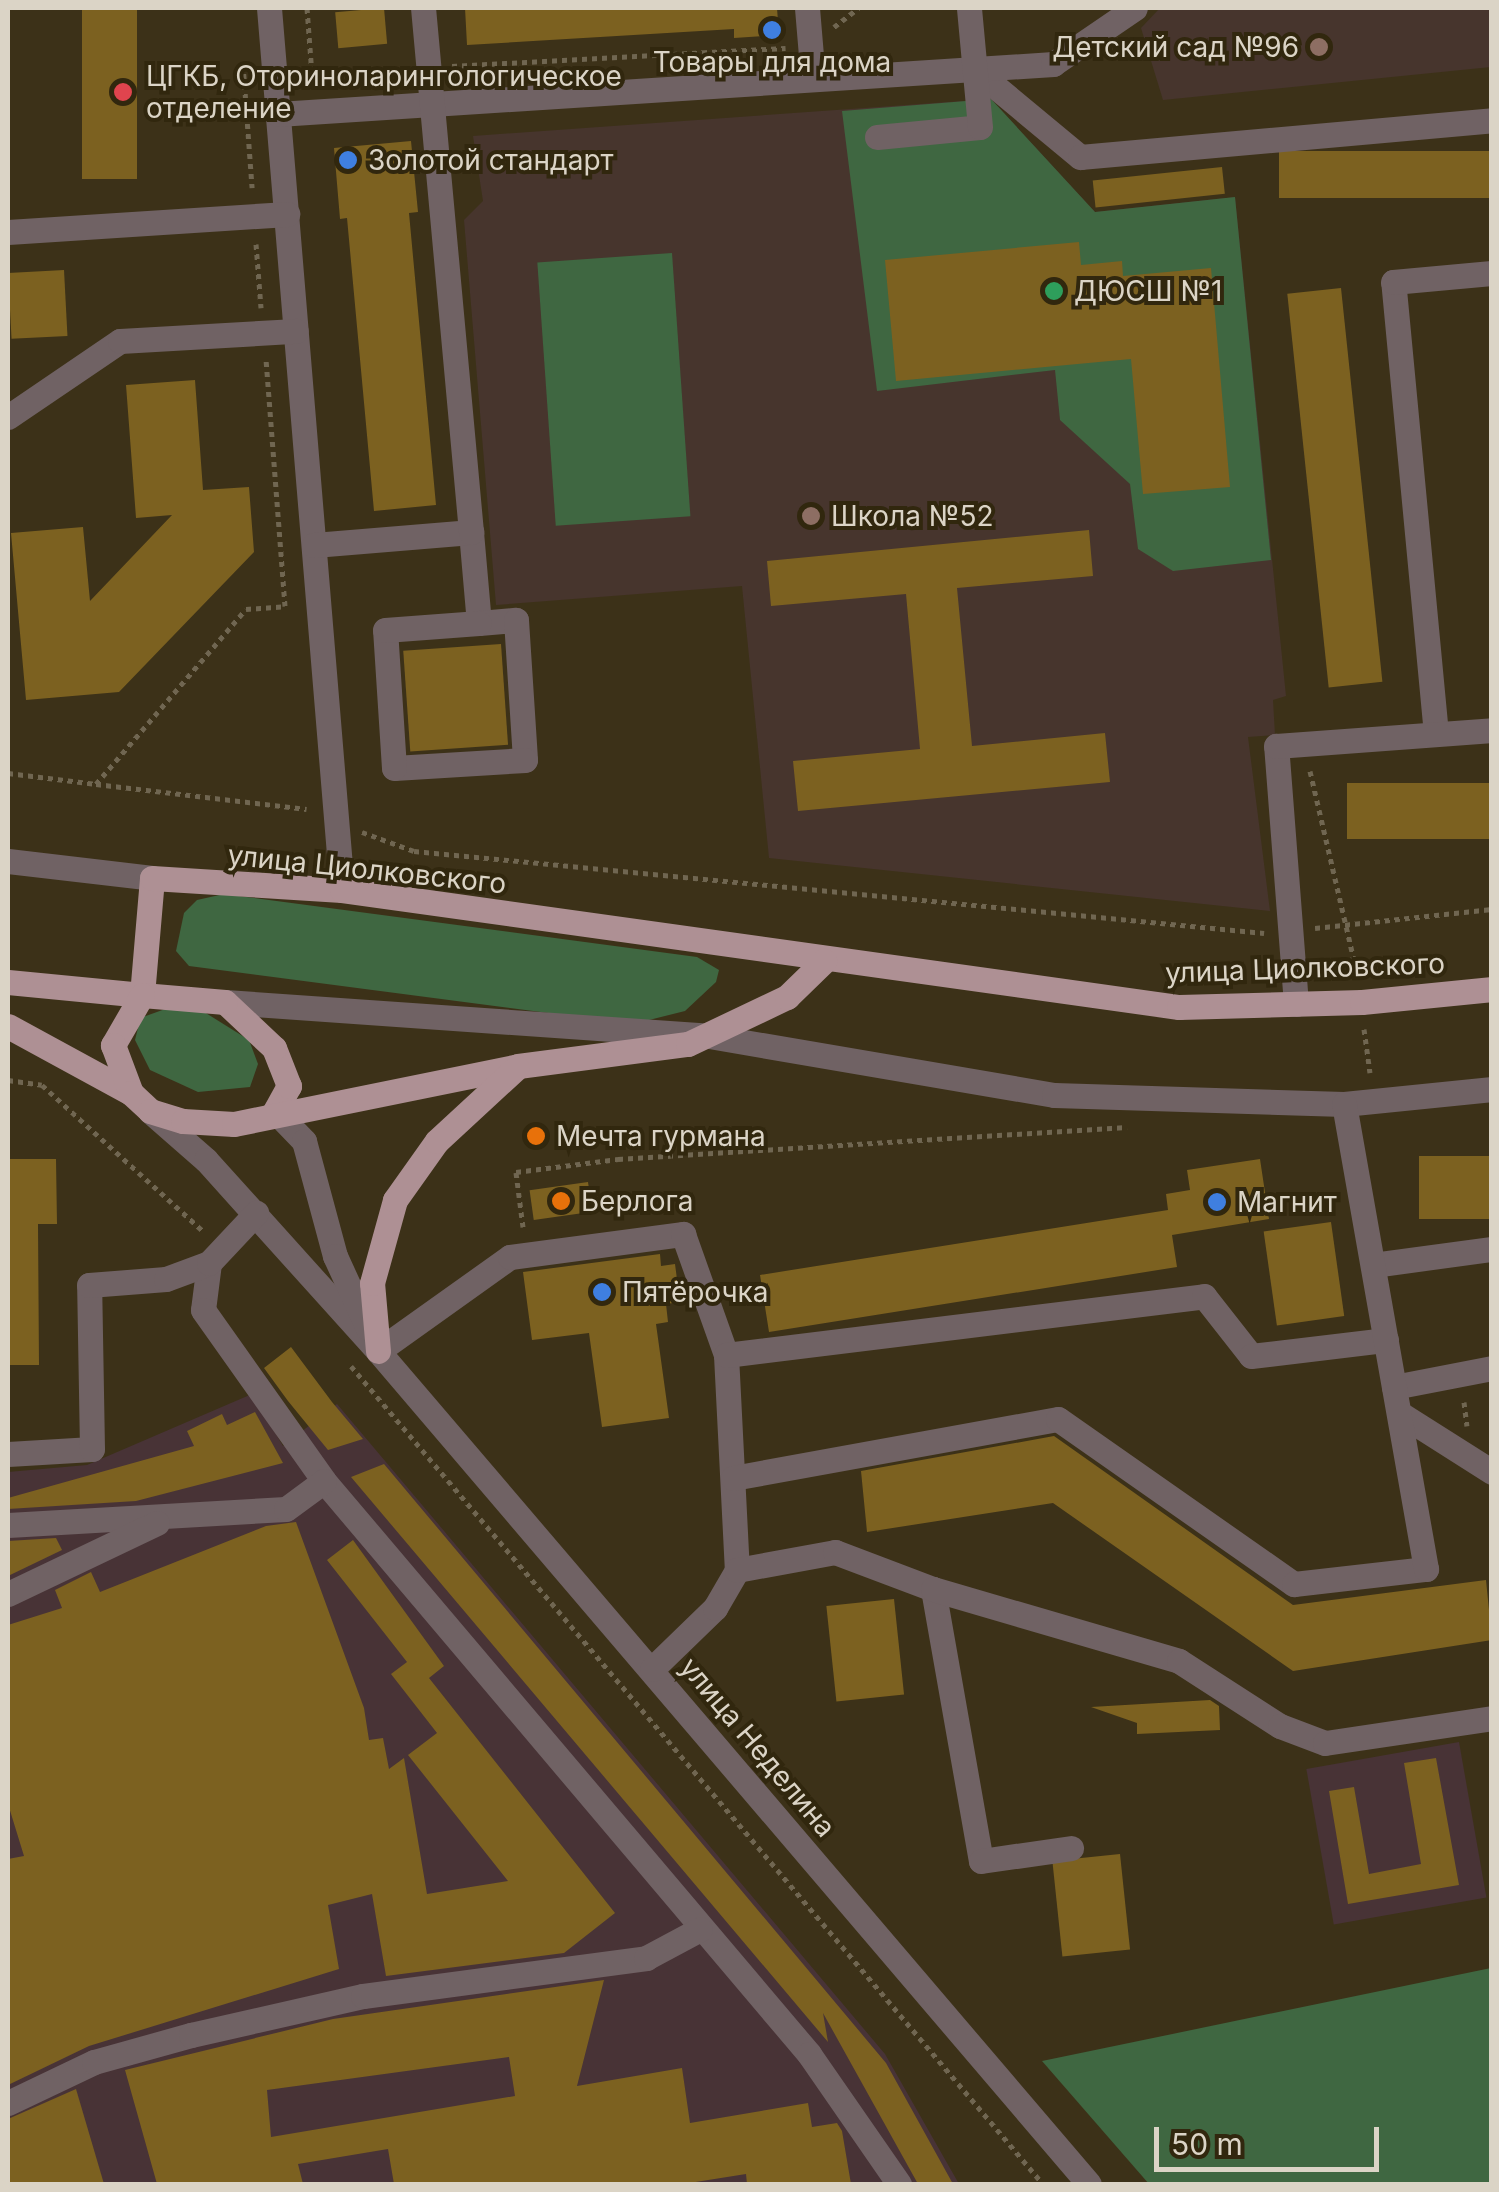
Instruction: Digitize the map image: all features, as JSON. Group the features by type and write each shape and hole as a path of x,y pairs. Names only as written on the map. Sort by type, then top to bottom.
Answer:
{"main road":[{"name":"улица Циолковского","path":"152,878 342,890 824,961 1178,1007 1296,1004 1492,989"},
{"path":"131,1093 114,1045 142,995 152,878"},
{"path":"8,1026 131,1093 150,1112 234,1124 276,1112 518,1066 709,1036 787,997 824,961"},
{"path":"8,982 225,1002 274,1048 289,1086 276,1112"},
{"path":"378,1351 372,1284 395,1200 437,1141 518,1066"}],"street":[{"path":"270,8 342,890"},
{"path":"423,8 479,622"},
{"path":"807,8 813,80"},
{"path":"877,137 980,127 969,8"},
{"path":"278,114 1053,64 1135,8"},
{"path":"974,70 1080,157 1492,120"},
{"path":"8,232 287,214"},
{"path":"1436,734 1393,282 1492,273"},
{"path":"8,418 120,340 296,330"},
{"path":"314,545 471,532"},
{"path":"516,620 526,760 394,768 384,630 479,622 516,620"},
{"path":"1296,1004 1276,746 1492,730"},
{"path":"8,861 152,878"},
{"path":"225,1002 709,1036 1054,1095 1344,1104 1492,1088"},
{"path":"733,1478 1058,1419 1294,1584 1426,1569 1344,1104"},
{"name":"улица Неделина","path":"150,1112 256,1213 378,1351 1089,2184"},
{"name":"улица Неделина","path":"276,1112 304,1142 335,1256 378,1351"},
{"path":"8,1454 92,1449 89,1286 166,1280 216,1256 256,1213"},
{"path":"378,1351 510,1258 682,1234 726,1355 737,1570 715,1608 652,1669"},
{"path":"1373,1266 1492,1249"},
{"path":"216,1256 203,1310 324,1481 809,2054 899,2184"},
{"path":"726,1355 1204,1296 1251,1356 1386,1340"},
{"path":"1394,1387 1492,1368"},
{"path":"1399,1414 1481,1466"},
{"path":"8,1525 286,1509 324,1481"},
{"path":"8,1594 170,1517"},
{"path":"737,1570 836,1552 932,1589 1179,1661 1280,1726 1325,1743 1492,1718"},
{"path":"932,1589 981,1860 1071,1848"},
{"path":"8,2103 94,2062 191,2036 363,1996 646,1958 700,1929"}],"path":[{"path":"306,8 312,74 810,47 858,8"},
{"path":"96,784 246,609 285,606 242,46"},
{"path":"1303,744 1348,924 1354,965"},
{"path":"8,772 361,816 362,832 414,851 1243,932 1492,909"},
{"path":"8,1080 42,1084 216,1256"},
{"path":"527,1255 516,1172 618,1159 1136,1127"},
{"path":"1460,1374 1481,1466"},
{"path":"360,1376 1043,2184"}],"shaded area":[{"name":"Детский сад №96","path":"1160,8 1491,8 1491,67 1163,100 1141,28"},
{"name":"Школа №52","path":"991,99 1095,212 1235,197 1286,696 1273,700 1275,735 1248,737 1270,911 769,858 742,586 496,605 464,220 483,201 473,136"},
{"path":"252,1394 283,1446 337,1404 885,2054 959,2184 8,2184 8,1472 87,1465"},
{"path":"1459,1742 1486,1898 1334,1925 1306,1769"}],"green space":[{"name":"ДЮСШ №1","path":"991,99 1095,212 1235,197 1271,560 1173,571 1138,549 1130,484 1060,420 1055,370 877,391 842,111"},
{"path":"672,253 690,516 556,526 537,262"},
{"path":"224,894 697,957 719,970 716,982 685,1011 633,1024 189,966 176,951 184,913 197,900"},
{"path":"168,1008 201,1010 249,1040 258,1064 250,1087 198,1092 150,1070 135,1040 138,1028 143,1017"},
{"path":"1491,1968 1491,2184 1149,2184 1042,2061"}],"building":[{"path":"82,8 137,8 137,179 82,179"},
{"path":"384,8 387,44 338,48 335,12"},
{"path":"465,8 777,8 779,35 734,38 734,29 467,45"},
{"path":"411,141 418,212 409,213 436,505 374,511 347,218 340,219 334,148"},
{"path":"1279,151 1492,151 1492,198 1279,198"},
{"path":"1222,167 1225,194 1096,207 1093,181"},
{"path":"1079,242 1081,265 1122,261 1123,276 1211,268 1230,487 1143,494 1131,359 896,381 885,260"},
{"path":"64,270 67,336 12,339 8,273"},
{"path":"1341,288 1382,682 1329,687 1287,294"},
{"path":"195,380 203,490 249,487 254,552 119,692 26,700 11,533 83,527 90,601 172,515 136,518 126,385"},
{"path":"1089,530 1093,576 957,588 972,746 1105,733 1110,782 798,811 793,761 920,749 906,594 771,606 767,561"},
{"path":"501,644 508,745 410,752 403,651"},
{"path":"1347,783 1492,783 1492,839 1347,839"},
{"path":"1419,1156 1492,1156 1492,1219 1419,1219"},
{"path":"8,1159 56,1159 57,1224 38,1224 39,1365 8,1365"},
{"path":"1260,1159 1269,1219 1172,1235 1177,1267 769,1332 760,1275 1168,1210 1166,1194 1190,1190 1187,1170"},
{"name":"Берлога","path":"588,1182 592,1212 534,1220 530,1190"},
{"path":"1331,1222 1344,1316 1277,1326 1264,1231"},
{"name":"Пятёрочка","path":"660,1254 661,1266 675,1264 680,1302 666,1304 668,1322 656,1324 669,1418 602,1427 589,1333 532,1340 523,1272"},
{"path":"291,1347 363,1439 328,1450 288,1401 264,1368"},
{"path":"255,1412 283,1463 136,1501 8,1509 8,1498 194,1446 187,1431 222,1414 227,1425"},
{"path":"1054,1436 1293,1605 1486,1580 1492,1640 1293,1671 1053,1503 867,1532 861,1471"},
{"path":"384,1464 886,2063 953,2184 918,2184 823,2013 828,2042 351,1477"},
{"path":"296,1522 364,1708 369,1740 383,1738 389,1769 404,1758 427,1894 508,1881 408,1755 437,1733 391,1674 407,1662 327,1560 353,1540 444,1666 429,1678 615,1913 564,1953 386,1976 372,1894 328,1905 339,1969 89,2046 8,2085 8,1859 24,1856 8,1804 8,1625 62,1608 55,1590 91,1572 100,1592 266,1526"},
{"path":"56,1538 62,1550 8,1576 8,1541"},
{"path":"894,1599 904,1694 836,1702 826,1606"},
{"path":"1210,1700 1219,1706 1220,1730 1137,1734 1137,1723 1091,1707"},
{"path":"1436,1758 1459,1885 1348,1904 1329,1791 1354,1787 1369,1874 1421,1864 1404,1763"},
{"path":"1120,1854 1130,1949 1062,1957 1052,1861"},
{"path":"604,1980 577,2086 682,2068 690,2123 808,2103 812,2127 837,2123 842,2131 851,2184 747,2184 746,2174 683,2184 394,2184 388,2149 298,2164 303,2184 157,2184 125,2070 333,2019","holes":["509,2057 515,2096 271,2137 267,2090"]},
{"path":"76,2089 104,2184 8,2184 8,2119"}],"place":[{"name":"Товары для дома","path":"772,30"},
{"name":"Детский сад №96","path":"1319,47"},
{"name":"ЦГКБ, Оториноларингологическое отделение","path":"123,92"},
{"name":"Золотой стандарт","path":"348,160"},
{"name":"ДЮСШ №1","path":"1054,291"},
{"name":"Школа №52","path":"811,516"},
{"name":"Мечта гурмана","path":"536,1136"},
{"name":"Берлога","path":"561,1201"},
{"name":"Магнит","path":"1217,1202"},
{"name":"Пятёрочка","path":"602,1292"}]}
